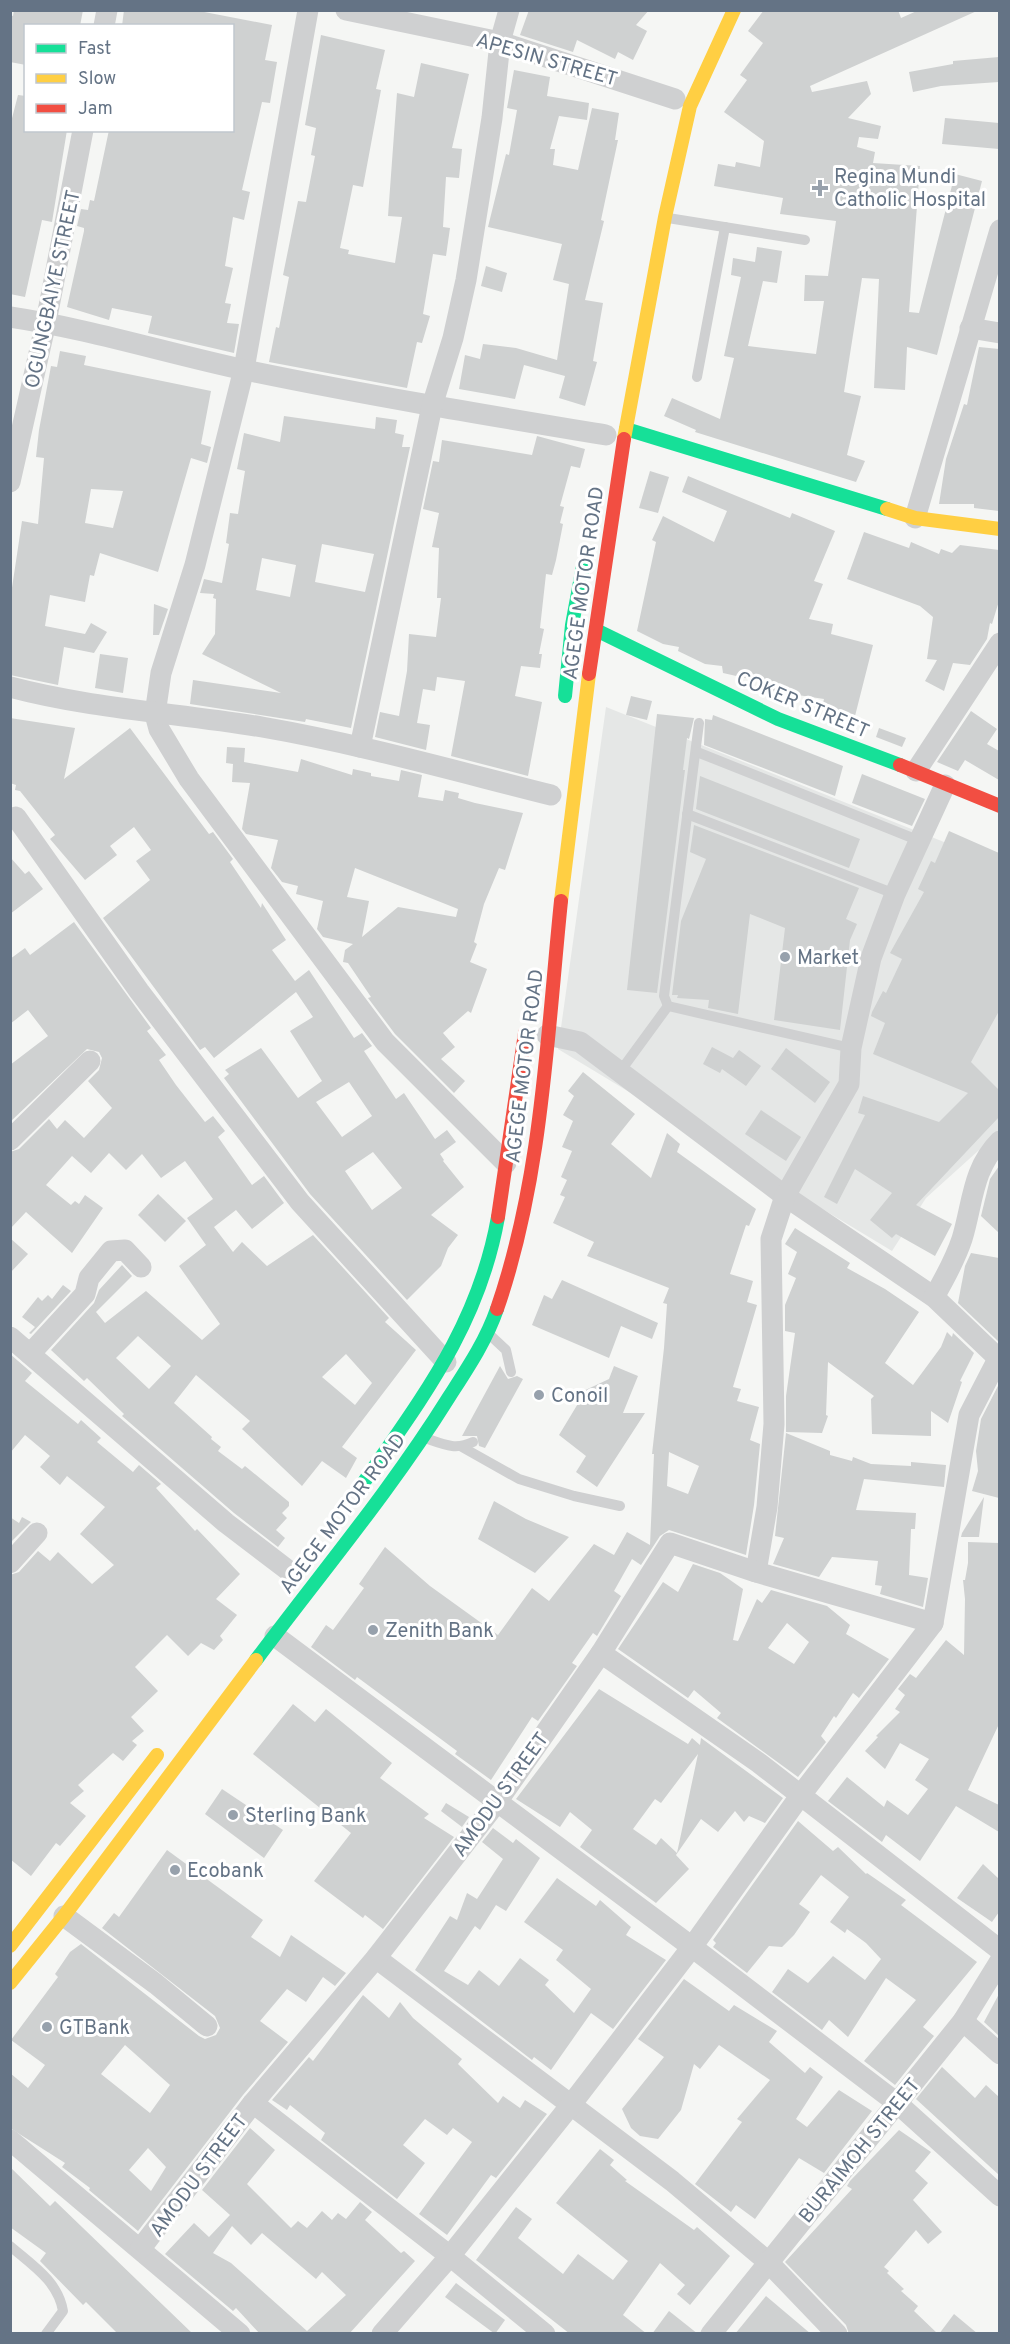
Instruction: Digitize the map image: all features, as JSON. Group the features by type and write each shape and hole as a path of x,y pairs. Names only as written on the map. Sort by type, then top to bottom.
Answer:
{"main road":[{"name":"AGEGE MOTOR ROAD","path":"10,1983 64,1916 312,1584 374,1508 424,1437 489,1334 511,1269 532,1170 573,795 596,630 611,434 690,106 719,38 734,10"},
{"path":"611,434 915,518 999,529"},
{"name":"AGEGE MOTOR ROAD","path":"563,710 572,625 585,551"},
{"name":"COKER STREET","path":"596,630 778,719 916,771 999,806"},
{"name":"AGEGE MOTOR ROAD","path":"354,1496 446,1362 479,1292 495,1233 527,1017"},
{"path":"10,1946 169,1739"}],"street":[{"path":"308,10 244,369 195,565 161,673 155,714 159,729 189,779 385,1042 506,1163"},
{"name":"APESIN STREET","path":"346,10 500,42 676,99"},
{"path":"360,747 432,406 453,338 466,280 492,118 500,42 509,10"},
{"name":"OGUNGBAIYE STREET","path":"10,482 46,322 83,132"},
{"path":"915,518 999,230"},
{"path":"10,317 46,322 244,369 432,406 611,434"},
{"path":"970,328 999,333"},
{"path":"572,625 596,630"},
{"path":"916,771 999,643"},
{"path":"10,687 91,705 262,727 360,747 551,795"},
{"path":"756,1572 767,1508 774,1424 771,1239 785,1196 849,1084 850,1048 872,958 895,894 945,785"},
{"path":"16,817 139,992 300,1202 446,1362"},
{"path":"382,2334 450,2256 570,2106 692,1947 800,1796 933,1623 969,1415 999,1357 934,1297 785,1196 580,1042 548,1035"},
{"path":"10,1140 90,1061"},
{"path":"934,1297 954,1262 978,1172 987,1154 999,1141"},
{"path":"30,1354 85,1294 89,1278 111,1251 125,1250 141,1267"},
{"path":"10,1337 226,1523 293,1574"},
{"path":"10,1563 37,1533"},
{"name":"AMODU STREET","path":"141,2248 253,2103 376,1958 496,1803 601,1653 670,1544 756,1572 933,1623"},
{"path":"275,1636 897,2103 999,2196"},
{"path":"601,1653 759,1763 999,1950"},
{"path":"64,1916 156,1984 207,2026"},
{"path":"376,1958 570,2106 647,2161 767,2261 837,2334"},
{"name":"BURAIMOH STREET","path":"711,2334 767,2261 963,2021 999,1961"},
{"path":"963,2021 999,2054"},
{"path":"253,2103 450,2256 545,2334"},
{"path":"10,2140 141,2248 240,2334"}],"lane":[{"path":"665,217 805,240"},
{"path":"697,377 725,227"},
{"path":"668,1006 664,996 699,723"},
{"path":"697,752 920,841"},
{"path":"687,814 895,894"},
{"path":"668,1006 850,1048"},
{"path":"619,1073 668,1006"},
{"path":"489,1334 506,1350 511,1372"},
{"path":"424,1437 448,1447 462,1447 473,1442"},
{"path":"462,1447 519,1479 574,1496 620,1506"},
{"path":"10,2246 56,2286 61,2296 63,2311 46,2334"}],"shaded area":[{"name":"Market","path":"606,707 999,864 999,1132 926,1198 892,1251 558,1049"}],"building":[{"path":"14,10 83,10 80,24 24,24 24,65 10,62 10,15 13,16"},
{"path":"124,10 194,10 272,25 265,60 277,62 270,103 262,102 242,190 250,192 244,220 233,217 225,266 233,268 225,303 231,304 227,323 239,324 234,353 148,333 152,316 112,308 109,320 67,307 84,231 84,228 77,226 81,209 88,210 90,200 94,201 109,132 234,132 234,24 122,24"},
{"path":"529,10 649,10 636,25 647,31 633,60 618,52 615,59 577,40 573,52 520,35"},
{"path":"764,10 898,10 901,18 919,10 979,10 810,86 812,92 867,81 871,94 848,118 881,126 878,139 859,137 857,147 875,152 873,163 920,166 909,312 919,313 955,174 982,181 937,355 907,347 905,390 874,388 879,279 862,278 844,392 861,396 847,455 865,461 856,482 695,432 696,430 664,416 672,398 720,419 734,358 724,356 741,277 731,275 733,258 755,262 757,247 782,251 777,283 763,281 748,346 816,354 824,301 804,301 805,275 828,276 836,221 780,214 783,198 714,186 718,164 735,167 736,162 760,167 764,141 724,112 747,80 740,75 763,43 748,31"},
{"path":"321,35 385,50 376,89 381,90 363,187 353,185 340,248 349,250 348,254 395,263 402,217 388,216 397,93 414,97 421,63 469,74 452,148 462,149 459,178 446,177 443,227 450,228 446,256 433,254 423,314 430,316 422,343 417,342 407,388 269,362 276,327 279,328 289,277 283,275 298,201 306,202 315,156 311,155 316,128 305,125"},
{"path":"999,57 999,82 941,86 913,92 909,72 953,64 953,61"},
{"path":"514,70 550,77 547,96 589,103 587,120 559,116 550,149 555,149 553,165 578,170 592,108 619,113 615,140 618,140 601,220 604,221 585,300 603,303 593,361 597,362 585,406 559,398 565,376 524,365 515,399 459,389 465,355 480,359 483,344 516,348 557,360 569,284 553,280 562,244 488,227 506,154 509,155 517,110 507,108"},
{"path":"18,95 24,96 24,132 67,132 52,222 42,220 25,297 10,294 10,126"},
{"path":"945,118 999,123 999,149 942,144"},
{"path":"486,266 507,273 502,292 481,286"},
{"path":"979,347 999,349 999,511 974,508 974,504 939,504 946,459 964,404 967,405"},
{"path":"60,351 86,356 84,365 211,391 201,444 211,447 207,463 191,458 158,572 100,553 94,576 90,575 85,602 50,595 45,626 85,634 91,623 107,632 94,653 64,647 58,685 10,675 10,601 22,521 38,524 44,458 36,457 39,430 51,366 57,367","holes":["91,489 123,491 113,528 85,523"]},
{"path":"284,416 375,429 376,417 397,420 395,433 404,435 402,447 410,447 351,728 306,719 305,722 190,704 193,680 281,693 202,654 215,634 216,599 213,598 214,594 200,593 204,579 222,583 229,544 226,543 230,513 238,514 245,471 237,469 244,433 280,442","holes":["322,544 374,554 365,592 315,582","262,558 296,565 290,597 256,590"]},
{"path":"537,436 585,449 580,468 571,466 560,506 564,507 560,523 563,524 556,560 552,575 546,574 540,628 544,629 539,654 542,654 540,668 521,666 515,696 542,702 528,776 451,756 465,681 437,677 435,691 423,689 417,723 430,725 426,750 375,737 380,712 399,716 407,671 409,634 436,637 441,598 437,598 439,548 432,547 439,513 423,509 433,461 439,462 442,440 532,455"},
{"path":"650,471 669,477 658,513 639,508"},
{"path":"688,476 790,518 792,513 835,531 814,581 823,584 809,619 833,624 831,634 873,645 855,716 822,707 824,699 765,690 767,683 723,673 722,666 705,664 678,651 679,647 663,644 637,631 656,542 652,540 663,516 714,542 727,511 682,492"},
{"path":"864,532 909,548 911,542 939,554 941,549 952,553 960,545 999,550 999,601 992,624 990,623 987,639 970,665 953,663 944,691 925,681 937,660 927,659 933,617 920,606 847,579"},
{"path":"154,604 168,609 159,635 153,635"},
{"path":"100,654 128,658 123,693 95,688"},
{"path":"631,696 652,701 647,720 626,715"},
{"path":"971,711 997,729 987,744 999,751 999,780 965,760 958,771 937,762"},
{"path":"657,714 694,718 689,739 687,738 657,993 627,990"},
{"path":"713,715 843,766 835,796 704,745 705,719 712,720"},
{"path":"10,718 75,728 64,779 130,728 209,834 213,832 233,859 230,862 261,908 262,903 286,940 272,950 295,981 309,970 354,1038 362,1033 372,1046 364,1051 396,1099 404,1093 435,1139 447,1130 456,1142 440,1154 464,1187 431,1215 458,1235 448,1248 441,1266 407,1300 310,1194 224,1078 229,1074 225,1070 261,1048 298,1098 322,1081 290,1031 313,1017 296,992 214,1058 205,1047 200,1050 103,918 150,880 136,861 151,850 134,827 110,846 117,855 85,880 50,839 55,835 20,791 15,790 16,785 10,783","holes":["349,1082 372,1116 342,1137 316,1102","373,1152 402,1188 372,1210 345,1171"]},
{"path":"879,728 906,738 902,747 876,737"},
{"path":"227,747 245,748 244,762 298,772 301,759 352,775 353,769 371,773 371,776 399,781 401,770 422,775 418,797 443,801 445,790 459,793 458,798 523,813 505,870 499,868 484,904 474,942 477,944 470,962 487,969 471,1013 468,1011 443,1033 455,1047 441,1059 465,1081 454,1093 395,1034 368,998 371,997 348,963 343,962 345,950 353,944 323,937 317,929 323,901 296,894 298,886 282,882 271,868 278,840 246,834 242,829 250,783 232,782 233,764 226,763","holes":["355,868 458,909 456,917 398,907 362,937 369,901 347,897"]},
{"path":"862,774 925,799 912,826 852,803"},
{"path":"700,776 860,839 849,868 696,809"},
{"path":"694,825 859,888 846,919 857,924 850,940 840,1030 774,1020 785,928 750,914 738,1014 708,1008 709,1000 677,998 678,995 672,995 681,921 706,859 690,852"},
{"path":"949,831 999,853 999,1011 971,1062 999,1090 999,1117 916,1205 952,1224 935,1256 896,1234 892,1238 870,1220 892,1193 855,1169 837,1204 824,1197 865,1115 858,1113 863,1096 939,1122 968,1093 873,1054 885,1023 871,1016 872,1012 883,991 886,993 902,959 890,953 924,892 918,889 931,861 935,863"},
{"path":"10,857 25,874 29,871 43,889 10,914"},
{"path":"74,922 151,1028 147,1031 166,1055 159,1060 176,1085 205,1122 213,1116 225,1131 218,1137 252,1185 264,1176 284,1203 252,1229 236,1210 214,1227 233,1252 242,1242 267,1266 313,1235 389,1318 385,1322 416,1350 342,1447 357,1458 346,1478 322,1461 302,1486 242,1429 250,1421 196,1375 174,1403 212,1437 211,1439 221,1447 218,1451 242,1469 245,1466 289,1502 289,1506 282,1513 287,1518 276,1530 285,1538 278,1547 234,1513 122,1416 124,1414 87,1378 84,1381 51,1350 94,1303 99,1290 122,1265 132,1276 96,1312 105,1323 146,1291 202,1340 220,1324 179,1266 206,1245 187,1218 213,1199 185,1161 161,1178 142,1154 126,1170 109,1153 91,1173 72,1156 46,1185 71,1205 75,1201 79,1204 85,1195 103,1208 72,1253 26,1212 10,1229 10,1152 19,1149 49,1119 57,1129 65,1120 84,1138 112,1108 88,1081 99,1070 102,1058 99,1052 87,1049 10,1122 10,1065 48,1036 28,1010 10,1024 10,959 25,948 30,955","holes":["138,1336 171,1366 149,1389 116,1358","346,1354 372,1383 355,1405 322,1377"]},
{"path":"712,1047 733,1058 739,1050 761,1066 746,1086 722,1069 720,1073 703,1064"},
{"path":"786,1048 830,1082 815,1103 771,1069"},
{"path":"583,1072 635,1114 611,1144 651,1178 667,1133 680,1144 677,1152 756,1209 749,1226 746,1225 730,1274 753,1281 747,1302 757,1305 733,1387 741,1389 737,1401 759,1407 750,1440 760,1444 754,1505 746,1555 669,1530 660,1536 641,1565 632,1559 614,1591 621,1596 597,1636 593,1633 572,1663 577,1666 538,1721 532,1717 491,1780 455,1754 457,1751 357,1677 355,1680 311,1647 326,1625 333,1630 364,1588 359,1584 385,1547 430,1586 498,1635 532,1588 549,1601 594,1544 614,1555 627,1532 650,1545 654,1454 652,1454 667,1304 663,1303 669,1288 587,1256 594,1242 553,1223 565,1197 560,1195 567,1180 561,1177 572,1151 562,1147 573,1121 563,1115 574,1096 568,1091","holes":["669,1452 699,1466 688,1494 667,1486"]},
{"path":"761,1110 801,1137 786,1161 745,1134"},
{"path":"999,1166 999,1233 981,1216 990,1179"},
{"path":"158,1194 186,1221 165,1242 138,1215"},
{"path":"795,1228 850,1263 847,1268 885,1289 919,1312 885,1363 913,1385 941,1347 947,1332 952,1337 953,1333 974,1353 960,1381 962,1382 948,1423 931,1411 931,1436 872,1434 871,1399 874,1396 828,1362 826,1415 828,1416 822,1433 786,1432 786,1396 795,1333 785,1331 785,1305 796,1278 788,1274 797,1252 785,1244"},
{"path":"10,1238 28,1254 10,1273"},
{"path":"971,1253 999,1258 999,1342 958,1303 965,1266"},
{"path":"562,1280 658,1323 652,1339 621,1326 609,1358 532,1325 544,1295 552,1299"},
{"path":"63,1285 71,1291 31,1334 29,1333 35,1327 22,1317 38,1297 42,1301 48,1295 52,1299"},
{"path":"10,1354 32,1373 25,1381 78,1424 81,1420 101,1438 97,1442 133,1472 139,1465 161,1484 156,1488 195,1531 197,1529 240,1574 216,1599 237,1615 220,1636 223,1640 214,1650 201,1643 188,1656 167,1635 135,1667 158,1691 131,1717 144,1731 132,1741 137,1745 123,1761 113,1753 78,1785 84,1791 70,1803 86,1816 60,1846 56,1843 31,1876 10,1859 10,1575 19,1572 38,1551 50,1561 58,1552 92,1584 114,1565 80,1534 105,1507 67,1476 60,1485 40,1467 50,1456 25,1435 10,1453"},
{"path":"500,1366 508,1379 517,1376 523,1379 485,1448 479,1446 477,1436 462,1436"},
{"path":"614,1366 638,1376 623,1413 645,1413 597,1487 576,1472 586,1456 559,1435 582,1397 577,1394 609,1379"},
{"path":"999,1384 999,1498 972,1491 978,1471 976,1451 981,1419"},
{"path":"786,1433 830,1451 830,1455 852,1461 853,1457 871,1464 911,1466 911,1462 946,1465 944,1487 864,1479 856,1510 916,1513 915,1529 911,1529 909,1575 928,1578 923,1607 880,1594 882,1586 875,1585 878,1561 832,1557 819,1577 773,1564 784,1538 775,1536"},
{"path":"984,1497 979,1537 961,1537 962,1533"},
{"path":"494,1501 526,1519 569,1537 535,1573 478,1539"},
{"path":"10,1517 19,1523 22,1517 31,1522 10,1543"},
{"path":"968,1542 999,1543 999,1724 968,1790 999,1805 999,1832 956,1806 920,1861 886,1835 882,1842 828,1801 847,1777 884,1807 887,1800 908,1815 928,1789 915,1780 929,1759 900,1743 885,1769 865,1751 878,1737 876,1736 900,1712 895,1709 905,1695 898,1689 910,1674 916,1678 946,1640 964,1655 963,1580 965,1580 968,1563"},
{"path":"693,1564 720,1573 743,1589 733,1640 738,1641 757,1599 762,1603 771,1590 827,1606 850,1625 846,1634 889,1659 859,1698 853,1693 836,1718 834,1716 821,1736 826,1742 798,1777 717,1718 721,1713 694,1690 688,1698 618,1649 663,1582 678,1592","holes":["787,1623 809,1642 794,1664 768,1648"]},
{"path":"599,1689 688,1744 692,1738 700,1745 701,1738 783,1798 765,1823 749,1816 744,1822 735,1811 718,1832 701,1819 676,1855 689,1869 656,1903 580,1847 592,1830 570,1812 560,1827 516,1799","holes":["698,1754 677,1853 661,1838 656,1845 633,1829 655,1799 661,1803"]},
{"path":"293,1704 315,1722 326,1709 392,1763 380,1778 429,1814 424,1818 454,1837 383,1929 365,1915 363,1918 314,1881 351,1833 253,1754"},
{"name":"Sterling Bank","path":"222,1789 283,1830 264,1858 205,1814"},
{"path":"446,1803 469,1817 462,1827 441,1811"},
{"path":"798,1821 833,1851 838,1847 866,1874 906,1900 901,1905 977,1962 923,2027 934,2036 895,2085 864,2061 916,2000 886,1978 848,2037 829,2020 822,2030 772,1992 788,1969 808,1983 833,1956 865,1980 881,1959 866,1943 847,1929 845,1933 830,1922 849,1897 821,1875 799,1904 810,1912 794,1935 782,1947 769,1946 747,1973 713,1947 716,1943 713,1940"},
{"path":"493,1828 513,1843 516,1839 540,1858 506,1911 496,1905 480,1930 475,1926 444,1971 468,1985 479,1970 499,1986 520,1958 549,1980 545,1985 574,2013 591,1989 556,1960 563,1950 524,1922 557,1878 596,1906 600,1900 631,1927 626,1935 666,1960 613,2029 591,2013 551,2070 534,2057 532,2060 415,1970 450,1916 457,1920 467,1893 477,1899 503,1859 482,1842"},
{"path":"167,1850 263,1920 251,1937 280,1957 291,1935 346,1973 335,1986 323,1977 306,2002 287,1989 260,2021 288,2042 243,2095 138,2231 89,2190 90,2188 62,2167 65,2163 10,2128 10,2073 28,2088 45,2065 11,2040 58,1977 55,1974 70,1952 81,1944 199,2036 205,2039 216,2035 220,2028 215,2016 102,1928 114,1913 119,1917","holes":["125,2045 170,2085 150,2113 101,2074","148,2148 166,2167 151,2191 129,2170"]},
{"path":"983,1864 999,1879 999,1912 992,1922 957,1898"},
{"path":"684,1979 729,2011 734,2005 777,2031 769,2042 805,2073 810,2067 823,2077 796,2119 807,2127 839,2090 872,2111 824,2173 799,2158 755,2219 736,2205 731,2212 695,2184 742,2122 737,2119 770,2080 719,2045 700,2069 694,2064 681,2110 658,2139 640,2136 631,2128 622,2109 664,2057 638,2039"},
{"path":"999,1994 999,2036 984,2022"},
{"path":"363,1995 389,2018 400,2002 413,2018 462,2059 458,2064 498,2103 503,2096 520,2108 525,2100 547,2114 496,2178 491,2175 447,2235 419,2214 472,2142 453,2128 447,2135 425,2119 403,2145 425,2163 397,2199 321,2140 325,2133 290,2105 287,2110 272,2100 309,2057 313,2061"},
{"path":"942,2067 975,2098 986,2085 999,2097 999,2175 916,2099"},
{"path":"250,2128 275,2150 247,2184 291,2228 298,2221 307,2228 322,2211 332,2220 338,2213 346,2219 360,2202 372,2212 365,2220 401,2253 404,2251 415,2261 349,2334 260,2334 236,2308 233,2311 165,2254 194,2223 209,2237 230,2215 202,2190","holes":["232,2226 251,2245 262,2233 316,2279 322,2272 346,2295 307,2331 231,2263 213,2253"]},
{"path":"899,2130 931,2152 915,2171 928,2183 913,2200 942,2232 928,2244 916,2230 884,2267 889,2271 887,2273 904,2289 901,2291 918,2306 914,2311 938,2334 849,2334 846,2325 785,2262 852,2189 847,2186 850,2181"},
{"path":"600,2149 614,2160 610,2165 627,2180 625,2181 694,2230 697,2227 730,2256 690,2305 677,2294 685,2285 660,2263 623,2315 647,2334 570,2334 476,2260 516,2207 532,2219 518,2238 563,2274 578,2254 613,2280 628,2261 556,2203"},
{"path":"10,2167 50,2206 55,2201 193,2334 118,2334 86,2302 83,2305 40,2261 46,2253 10,2227"},
{"path":"456,2283 505,2320 495,2334 445,2297"},
{"path":"766,2296 811,2334 735,2334"},
{"path":"669,2311 698,2334 652,2334"},
{"path":"954,2314 978,2334 939,2334"}],"traffic: fast":[{"path":"626,429 887,509"},
{"path":"565,696 572,625 583,566"},
{"path":"596,630 778,719 900,765"},
{"path":"364,1482 428,1388 463,1325 489,1256 498,1217"},
{"path":"256,1660 404,1465 476,1355 497,1309"}],"traffic: slow":[{"path":"624,439 665,217 690,106 734,10"},
{"path":"887,509 915,518 1000,529"},
{"path":"561,901 589,674"},
{"path":"10,1983 64,1916 256,1660"},
{"path":"10,1946 157,1755"}],"traffic: jam":[{"path":"589,674 624,439"},
{"path":"900,765 1000,806"},
{"path":"497,1309 512,1260 533,1159 541,1107 561,901"},
{"path":"498,1217 525,1033"}],"place":[{"name":"Regina Mundi Catholic Hospital","path":"820,188"},
{"name":"Market","path":"785,957"},
{"name":"Conoil","path":"539,1395"},
{"name":"Zenith Bank","path":"373,1630"},
{"name":"Sterling Bank","path":"233,1815"},
{"name":"Ecobank","path":"175,1870"},
{"name":"GTBank","path":"47,2027"}]}
